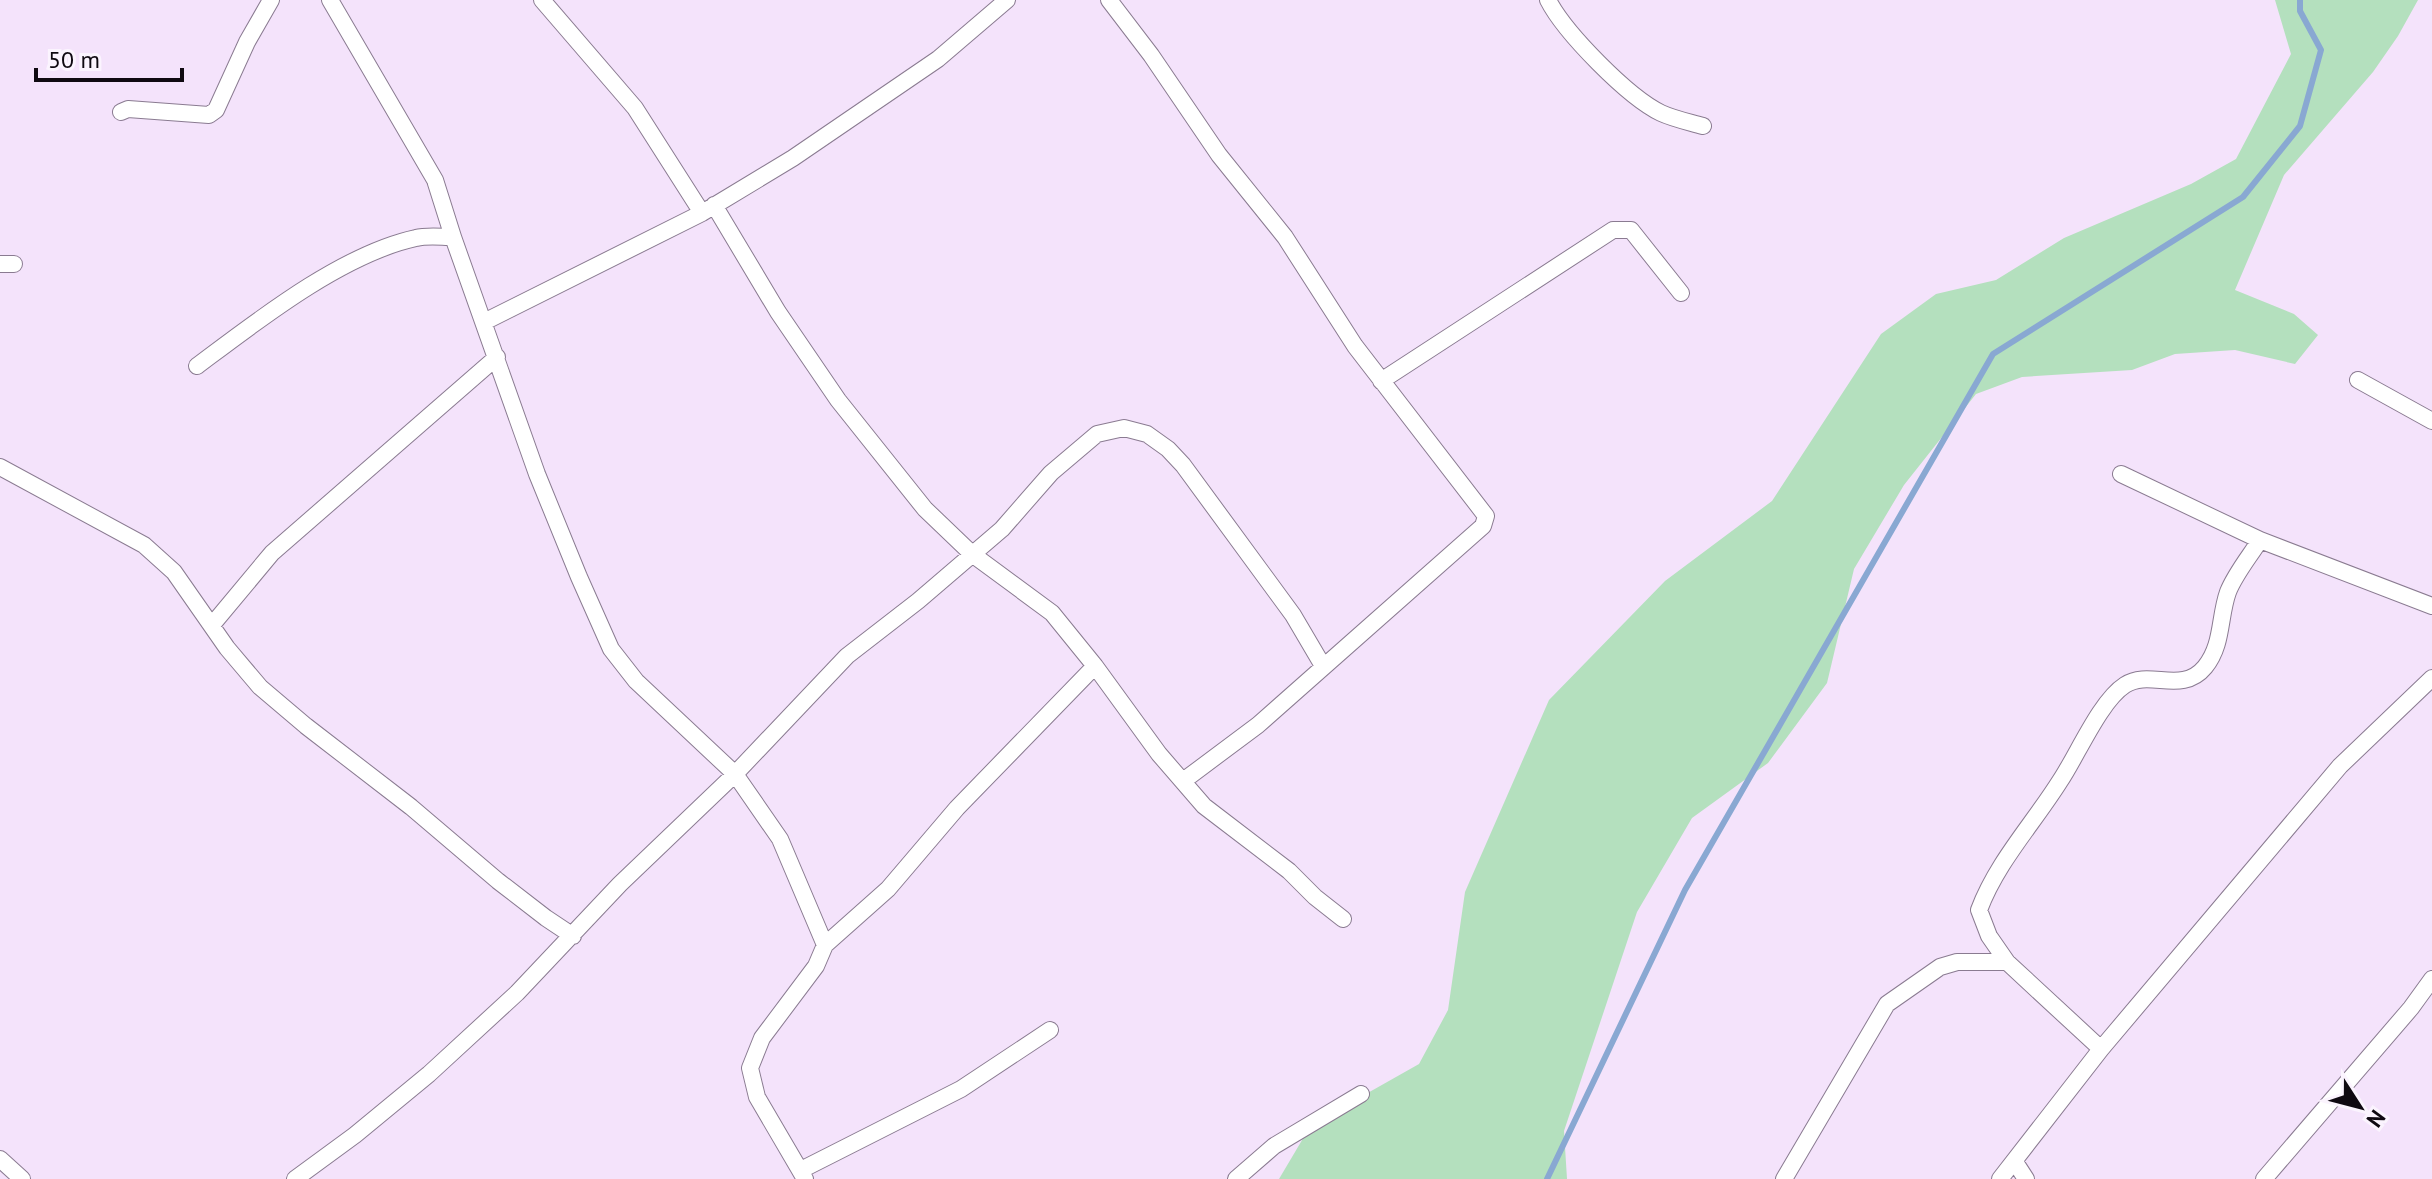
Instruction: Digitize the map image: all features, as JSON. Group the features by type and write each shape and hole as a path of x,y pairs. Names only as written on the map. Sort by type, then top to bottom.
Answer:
{"street":[{"path":"121,112 128,109 209,115 216,110 247,42 271,0"},
{"path":"330,0 435,180 543,488 611,649 636,681 735,774 780,839 825,945"},
{"path":"542,0 635,108 838,400 925,509 972,554 1052,613 1159,754 1204,806 1289,871 1343,919"},
{"path":"484,322 708,209 793,158 938,59 1007,0"},
{"path":"1109,0 1151,55 1219,155 1285,237 1355,346 1484,511 1485,522 1258,725 1183,781"},
{"path":"1548,0 1562,23 1630,94 1663,114 1703,126"},
{"path":"1381,381 1613,230 1631,230 1681,293"},
{"path":"197,366 266,315 375,251 418,237 453,237"},
{"path":"212,625 272,553 497,357"},
{"path":"2358,380 2432,421"},
{"path":"295,1179 429,1074 517,993 620,884 735,774 847,656 918,601 1002,529 1051,473 1097,434 1124,428 1147,434 1168,449 1293,615 1323,666"},
{"path":"0,467 144,545 174,572 227,648 260,687 546,918 573,936"},
{"path":"2121,474 2260,540 2432,606"},
{"path":"2101,1049 2007,962 1989,936 1979,910 1989,884 2035,821 2082,740 2118,691 2128,683 2141,681 2187,681 2204,668 2217,648 2229,591 2260,540"},
{"path":"1050,1030 961,1089 803,1174 757,1097 750,1068 762,1038 816,966 825,945 888,889 957,808 1095,666"},
{"path":"2000,1179 2101,1049 2340,766 2432,678"},
{"path":"1784,1179 1887,1004 1940,967 1957,962 2007,962"},
{"path":"2264,1179 2411,1008 2432,979"},
{"path":"1236,1179 1274,1146 1361,1094"},
{"path":"0,1159 22,1179"},
{"path":"2015,1162 2026,1179"}],"green space":[{"path":"2275,0 2418,0 2373,72 2284,175 2235,290 2294,314 2318,335 2295,364 2235,350 2175,354 2132,370 2022,377 1976,394 1904,485 1854,569 1827,683 1768,763 1692,818 1637,912 1564,1131 1567,1179 1279,1179 1311,1125 1419,1064 1448,1010 1465,892 1549,700 1665,581 1772,501 1881,334 1936,294 1996,280 2064,238 2191,184 2236,159 2291,54"}],"waterway":[{"path":"1547,1179 1685,890 1993,354 2243,197 2300,126 2321,50 2300,11 2300,0"}]}
